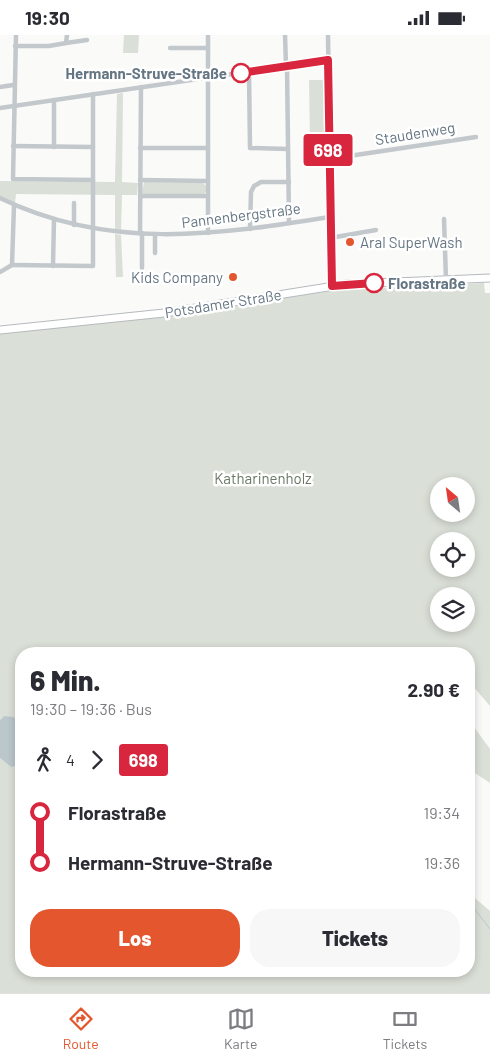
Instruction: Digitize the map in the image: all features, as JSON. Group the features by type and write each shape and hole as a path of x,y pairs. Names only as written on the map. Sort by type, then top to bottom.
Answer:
{"main road":[{"name":"Potsdamer Straße","path":"0,330 164,313 332,286 490,278"}],"street":[{"path":"16,35 13,85 13,179 93,180"},
{"path":"66,43 67,35"},
{"path":"208,35 208,233"},
{"path":"285,35 289,223"},
{"path":"328,35 328,159 332,286"},
{"path":"16,46 49,47 87,40"},
{"path":"170,48 208,48"},
{"path":"0,108 328,60"},
{"path":"249,72 250,149 288,149"},
{"path":"0,87 13,85"},
{"path":"141,87 140,196 142,268"},
{"path":"0,272 12,265 92,266 93,94"},
{"path":"54,100 54,147"},
{"name":"Staudenweg","path":"328,159 476,137"},
{"path":"13,146 93,147"},
{"path":"140,148 208,148"},
{"path":"140,180 208,181"},
{"path":"250,229 251,192 254,186 261,182 289,182"},
{"path":"140,196 208,197"},
{"name":"Pannenbergstraße","path":"0,198 14,205 74,225 155,234 208,233 250,229 330,217"},
{"path":"74,203 74,225"},
{"path":"12,265 14,205"},
{"path":"53,266 54,219"},
{"path":"444,219 446,280"},
{"path":"330,238 376,230"},
{"path":"155,234 155,253"}],"green space":[{"path":"124,35 139,35 138,53 123,53"},
{"path":"309,80 324,80 324,140 310,140"},
{"path":"123,93 122,182 138,183 137,195 122,195 121,230 115,229 115,195 16,194 15,203 0,196 0,181 115,182 117,94"},
{"path":"144,182 203,183 206,186 206,192 203,195 144,195 142,193"},
{"path":"115,234 121,235 123,277 116,277"},
{"name":"Katharinenholz","path":"484,283 485,293 490,293 490,706 475,688 475,647 15,647 15,723 4,716 0,720 0,333 164,315 338,290"},
{"path":"475,728 490,749 490,783 475,773"},
{"path":"0,758 11,767 15,766 15,977 475,977 475,898 490,911 490,993 0,993"}],"shaded area":[{"path":"4,716 15,718 15,766 11,767 0,758 0,720"}],"waterway":[{"path":"475,910 490,929"}],"bus line":[{"name":"698","path":"241,73 328,60 328,159 332,286 374,283"}],"place":[{"name":"Hermann-Struve-Straße","path":"241,73"},
{"name":"Aral SuperWash","path":"350,242"},
{"name":"Kids Company","path":"233,277"},
{"name":"Florastraße","path":"374,283"}]}
